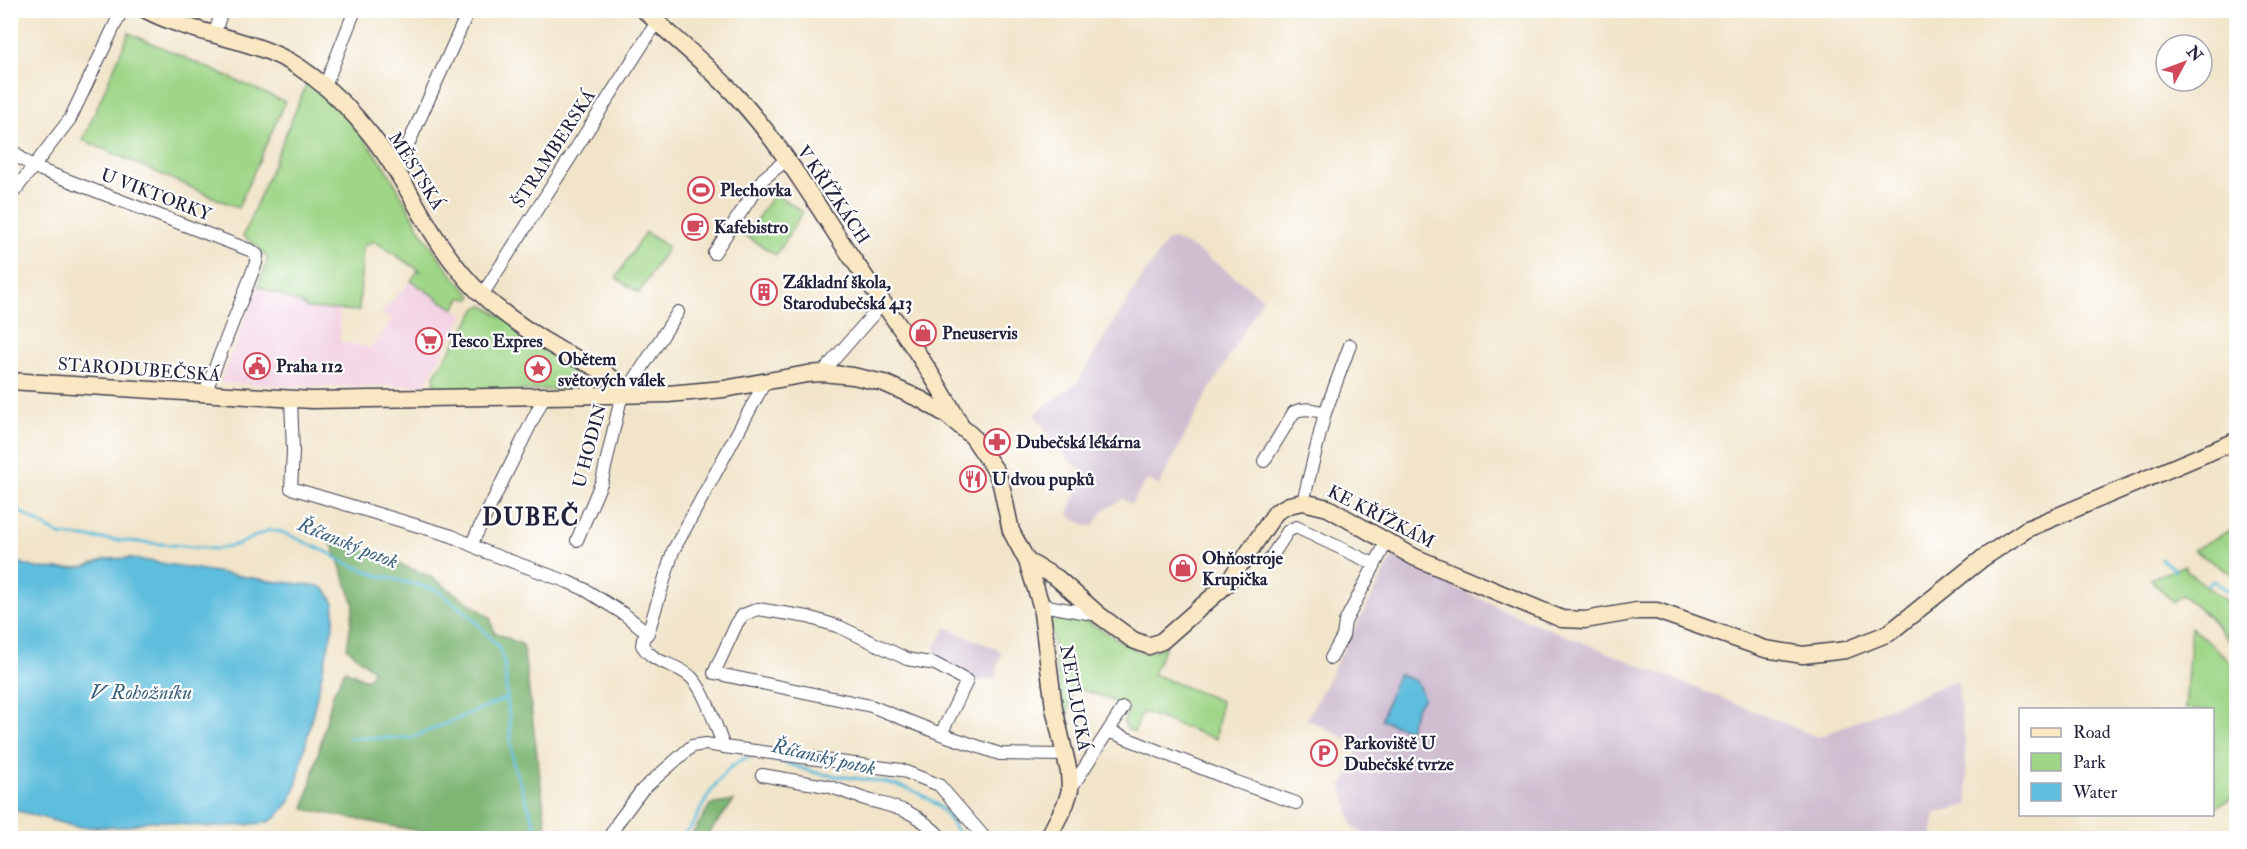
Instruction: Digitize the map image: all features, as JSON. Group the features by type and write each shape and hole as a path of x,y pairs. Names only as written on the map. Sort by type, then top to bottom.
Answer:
{"street":[{"path":"10,197 69,119 122,10"},
{"name":"MĚSTSKÁ","path":"146,10 185,28 249,44 274,53 299,67 324,86 365,127 396,171 445,252 482,295 543,339 614,379 620,384 625,395"},
{"path":"214,36 222,10"},
{"path":"324,86 355,10"},
{"path":"396,171 469,10"},
{"name":"V KŘÍŽKÁCH","path":"644,10 739,99 786,160 940,389 961,425"},
{"name":"ŠTRAMBERSKÁ","path":"482,295 657,22"},
{"path":"10,148 33,166"},
{"path":"714,253 763,179 786,160"},
{"name":"U VIKTORKY","path":"33,166 252,251 257,255 256,263 205,393"},
{"path":"822,373 883,303"},
{"name":"U HODIN","path":"578,540 602,481 619,406 678,312"},
{"path":"1303,502 1325,413 1350,345"},
{"name":"STARODUBEČSKÁ","path":"10,381 291,399 544,397 708,392 822,373 869,379 884,383 922,400 961,425 996,471 1002,484 1011,531 1027,561"},
{"path":"724,747 700,689 692,678 675,667 657,661 646,652 642,645 648,633 673,551 765,381"},
{"path":"471,545 544,397"},
{"path":"291,399 293,452 291,488 447,535 584,589 624,614 648,633"},
{"path":"1264,461 1294,412 1311,409 1325,413"},
{"name":"KE KŘÍŽKÁM","path":"1100,615 1141,644 1149,646 1162,641 1227,584 1276,512 1288,505 1303,502 1328,508 1386,543 1457,577 1562,619 1585,620 1637,611 1658,612 1765,649 1803,655 1846,650 1889,633 2011,538 2236,441"},
{"path":"1270,559 1288,531 1296,527 1374,564"},
{"path":"1331,658 1343,636 1345,622 1386,543"},
{"path":"1027,561 1057,578 1100,615"},
{"name":"NETLUCKÁ","path":"1027,561 1041,605 1054,708 1069,772 1070,790 1066,803 1048,838"},
{"path":"1041,605 1100,615"},
{"path":"940,734 967,681 936,664 907,658 848,630 808,617 758,609 743,615 714,673 871,706 940,734 1000,754 1066,755"},
{"path":"1070,790 1122,708"},
{"path":"1108,731 1296,803"},
{"path":"609,838 642,790 692,746 706,744 902,770 923,777 939,785 986,838"},
{"path":"762,775 827,786 866,799 888,803 921,819 942,838"}],"shaded area":[{"path":"1173,239 1193,248 1216,263 1263,298 1199,408 1159,486 1148,479 1131,504 1123,499 1104,510 1093,526 1085,525 1068,515 1084,472 1066,457 1034,414 1078,382 1109,329 1166,242"},
{"path":"411,281 464,315 424,385 307,387 220,383 258,286 314,309 339,310 340,341 371,348 392,320 381,313"},
{"path":"1393,557 1512,614 1818,737 1957,680 1965,743 1968,805 1935,813 1931,838 1371,838 1354,829 1341,784 1346,780 1351,769 1356,746 1307,719"},
{"path":"946,627 1001,651 995,679 975,682 930,658"}],"green space":[{"path":"129,33 285,102 238,208 83,140"},
{"path":"307,83 339,109 385,166 423,234 450,272 472,296 471,299 461,298 454,309 411,281 418,270 422,272 374,241 363,246 359,311 306,308 304,305 258,286 268,259 259,248 243,236"},
{"path":"774,193 803,212 776,255 746,236"},
{"path":"645,232 668,247 639,293 616,278"},
{"path":"483,305 579,365 574,376 573,389 436,393 434,376 477,308"},
{"path":"2236,527 2236,577 2193,550"},
{"path":"329,536 431,577 490,617 494,632 523,645 546,825 543,838 454,838 304,809 333,694 345,670 366,680 374,671 347,648 354,604"},
{"path":"2185,565 2187,571 2236,609 2236,649 2209,617 2182,595 2173,602 2150,579"},
{"path":"1058,614 1088,622 1139,652 1151,652 1166,645 1153,674 1221,701 1216,739 1143,712 1134,732 1127,729 1123,722 1128,710 1107,698 1073,687 1065,730 1050,621"},
{"path":"2191,627 2236,666 2236,796 2214,807 2214,708 2185,708"},
{"path":"734,801 705,838 690,838 710,805"}],"water":[{"name":"V Rohožníku","path":"130,558 271,581 320,586 327,591 334,603 334,622 296,786 290,801 277,817 268,822 208,827 148,821 124,827 76,827 11,809 11,560 36,568 64,569 84,567 106,559"},
{"path":"1398,674 1416,681 1424,698 1416,708 1409,730 1381,720"}],"waterway":[{"name":"Říčanský potok","path":"10,506 60,535 216,549 239,544 269,530 282,532 327,552 343,562 377,575 437,590 470,616 499,647 504,662 513,763 537,831 545,838"},
{"path":"2161,559 2175,570"},
{"path":"2208,584 2214,581 2226,590 2233,591 2236,600"},
{"path":"349,738 411,738 507,698"},
{"name":"Říčanský potok","path":"661,838 676,837 688,830 723,775 737,763 753,756"},
{"name":"Říčanský potok","path":"774,760 816,773 882,782 912,790 941,808 961,838"}],"place":[{"name":"Plechovka","path":"701,190"},
{"name":"Kafebistro","path":"695,227"},
{"name":"Základní škola, Starodubečská 413","path":"764,292"},
{"name":"Pneuservis","path":"923,333"},
{"name":"Tesco Expres","path":"429,341"},
{"name":"Praha 112","path":"257,366"},
{"name":"Obětem světových válek","path":"538,369"},
{"name":"Dubečská lékárna","path":"997,442"},
{"name":"U dvou pupků","path":"973,479"},
{"name":"Ohňostroje Krupička","path":"1183,568"},
{"name":"Parkoviště U Dubečské tvrze","path":"1324,753"}],"district":[{"name":"DUBEČ","path":"531,517"}]}
